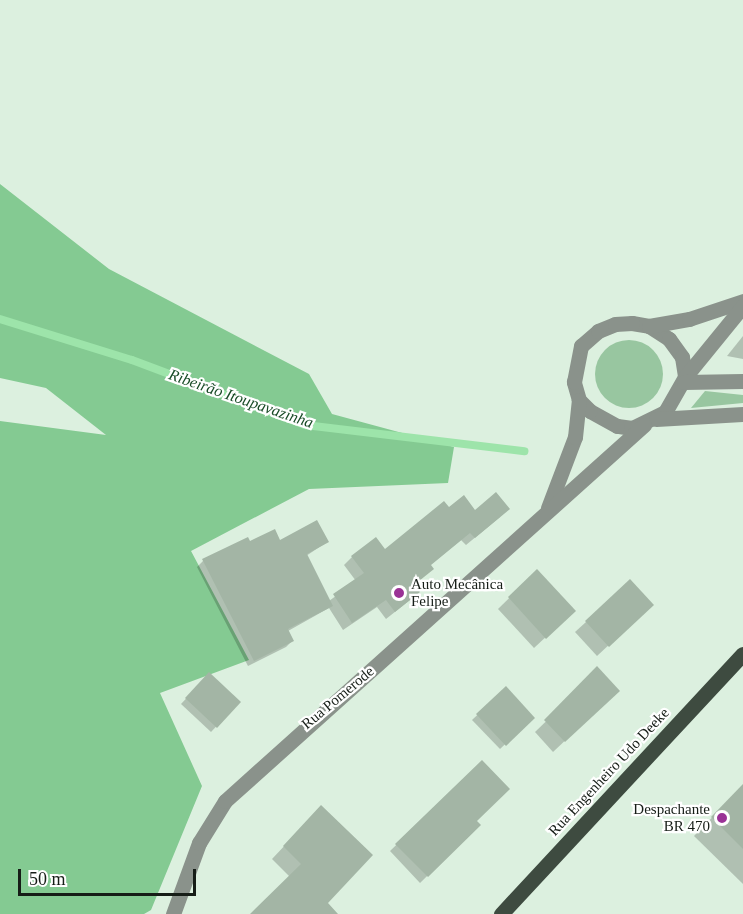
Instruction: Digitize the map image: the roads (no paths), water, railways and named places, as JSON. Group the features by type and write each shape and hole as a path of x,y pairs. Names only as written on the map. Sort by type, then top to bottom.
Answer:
{"main road":[{"name":"Rua Engenheiro Udo Deeke","path":"501,914 743,654"}],"street":[{"path":"743,301 689,319 649,326 615,324 598,331 581,346 574,365 579,400 617,426 743,414"},
{"path":"650,422 670,405 684,380 743,306"},
{"path":"649,326 669,339 682,357 684,380"},
{"path":"684,380 743,381"},
{"name":"Rua Pomerode","path":"545,514 575,438 579,400"},
{"name":"Rua Pomerode","path":"173,914 199,843 225,801 259,766 398,648 650,422"}],"waterway":[{"name":"Ribeirão Itoupavazinha","path":"0,319 132,360 305,425 524,451"}],"place":[{"name":"Auto Mecânica Felipe","path":"399,593"},
{"name":"Despachante BR 470","path":"722,818"}]}
